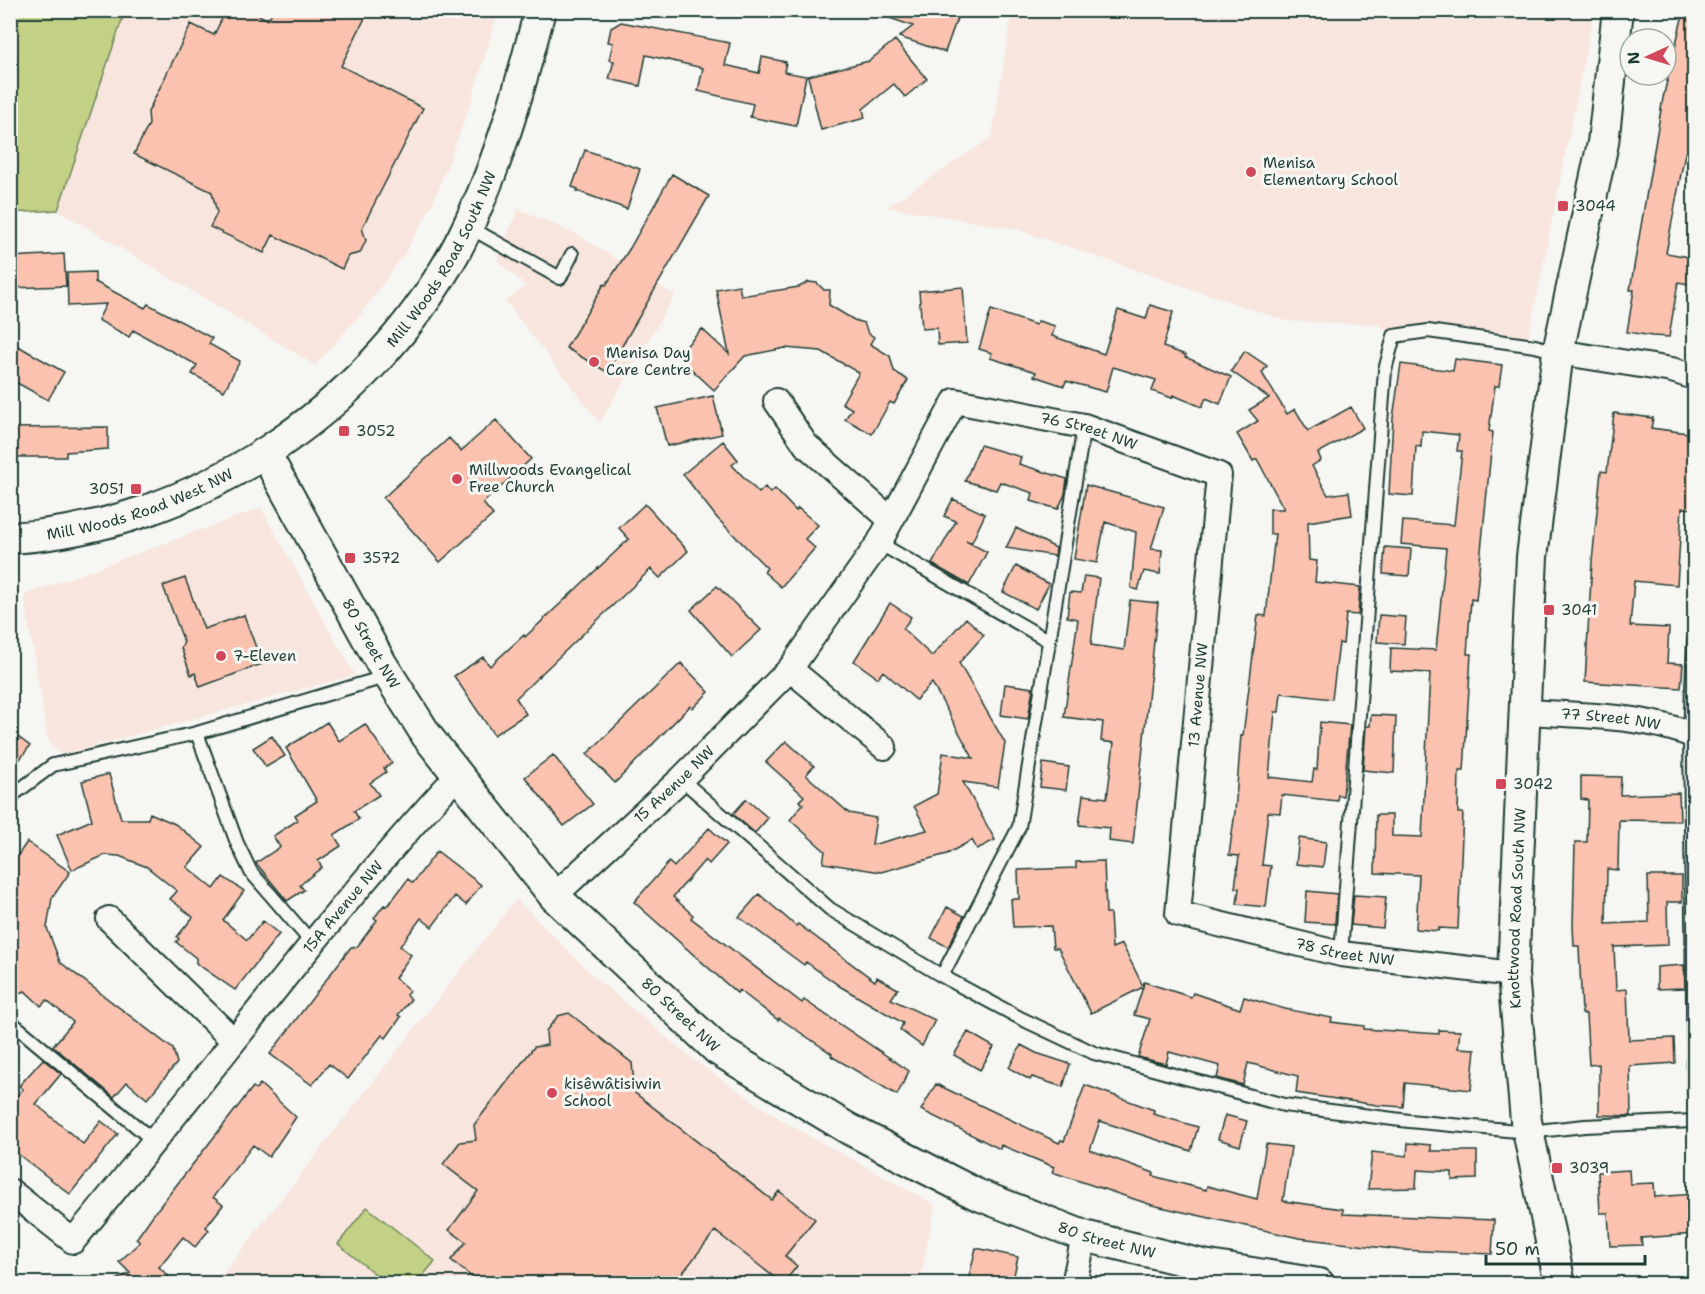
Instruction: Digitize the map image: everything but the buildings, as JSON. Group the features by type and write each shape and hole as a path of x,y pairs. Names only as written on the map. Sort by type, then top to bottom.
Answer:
{"street":[{"name":"Mill Woods Road South NW","path":"265,453 317,416 389,348 432,290 467,226 505,131 540,10"},
{"name":"Knottwood Road South NW","path":"1560,1284 1528,1132 1513,974 1533,557 1558,352 1603,143 1618,10"},
{"path":"1558,352 1672,370 1695,377"},
{"path":"776,401 806,445 890,519"},
{"name":"76 Street NW","path":"955,401 1084,426 1219,475"},
{"name":"15 Avenue NW","path":"554,896 681,779 790,669 879,543 955,401"},
{"name":"Mill Woods Road West NW","path":"10,538 84,528 143,511 186,495 265,453"},
{"name":"80 Street NW","path":"265,453 389,676 427,736 554,896 718,1050 859,1134 976,1194 1084,1236 1203,1265 1319,1284"},
{"name":"13 Avenue NW","path":"1178,914 1219,475"},
{"path":"790,669 884,747"},
{"name":"77 Street NW","path":"1525,712 1626,720 1692,735"},
{"name":"15A Avenue NW","path":"10,1191 73,1241 155,1142 233,1040 312,943 392,848 458,776"},
{"name":"78 Street NW","path":"1178,914 1341,954 1513,974"},
{"path":"109,918 233,1040"},
{"path":"1074,1284 1084,1236"}],"lane":[{"path":"467,226 560,278 572,254"},
{"path":"1341,954 1385,370 1394,336 1428,332 1535,346 1558,352"},
{"path":"942,976 1019,827 1084,426"},
{"path":"879,543 1049,641"},
{"path":"1695,642 1692,735 1695,1093"},
{"path":"10,797 53,765 197,733 389,676"},
{"path":"197,733 237,843 251,873 312,943"},
{"path":"681,779 830,909 942,976 1022,1019 1094,1053 1185,1080 1284,1105 1409,1121 1528,1132 1585,1126 1695,1121"},
{"path":"10,1021 155,1142"}],"shaded area":[{"path":"125,11 498,11 471,103 433,203 405,253 361,314 315,365 58,210"},
{"name":"Menisa Elementary School","path":"1012,11 1594,11 1527,345 1428,332 1394,336 1379,325 1286,321 1016,229 887,207 992,137"},
{"name":"Menisa Day Care Centre","path":"518,209 578,235 675,295 600,423 505,301 526,286 497,261"},
{"path":"261,508 355,675 61,755 48,741 24,595"},
{"name":"kisêwâtisiwin School","path":"516,899 598,980 696,1062 786,1123 935,1205 920,1283 215,1284"}],"green space":[{"path":"11,10 125,11 58,210 11,213"},
{"path":"367,1207 435,1261 417,1283 386,1283 338,1244"}],"place":[{"name":"Menisa Elementary School","path":"1251,172"},
{"name":"3044","path":"1563,206"},
{"name":"Menisa Day Care Centre","path":"594,362"},
{"name":"3052","path":"344,431"},
{"name":"Millwoods Evangelical Free Church","path":"457,479"},
{"name":"3051","path":"136,489"},
{"name":"3572","path":"350,558"},
{"name":"3041","path":"1549,610"},
{"name":"7-Eleven","path":"221,656"},
{"name":"3042","path":"1501,784"},
{"name":"kisêwâtisiwin School","path":"552,1093"},
{"name":"3039","path":"1557,1168"}]}
